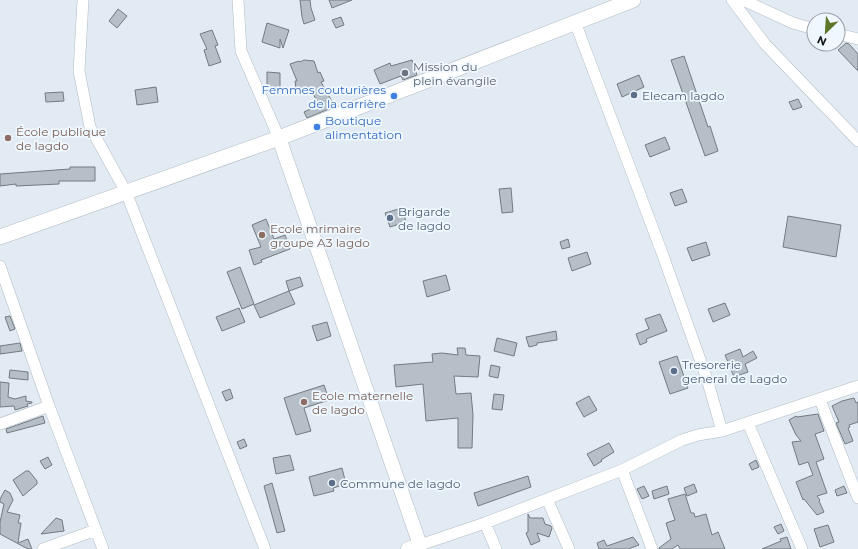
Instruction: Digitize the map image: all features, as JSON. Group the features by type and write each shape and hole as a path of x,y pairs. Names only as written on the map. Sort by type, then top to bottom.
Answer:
{"main road":[{"path":"0,237 280,138 633,0"}],"street":[{"path":"83,0 79,71 90,127 126,192 265,549"},
{"path":"238,0 240,51 280,138 416,548 486,523 622,470 682,440 698,435 722,431 820,400 858,386"},
{"path":"732,0 765,44 858,141"},
{"path":"743,0 793,23 806,27"},
{"path":"575,22 658,242 707,379 722,431"},
{"path":"846,36 858,39"},
{"path":"0,266 49,406 103,549"},
{"path":"820,400 858,498"},
{"path":"0,424 49,406"},
{"path":"748,423 802,549"},
{"path":"622,470 652,549"},
{"path":"547,499 569,549"},
{"path":"486,523 496,549"},
{"path":"43,549 96,530"}],"building":[{"path":"300,0 310,0 315,20 304,24"},
{"path":"329,0 352,0 332,8"},
{"path":"118,9 127,16 117,28 109,21"},
{"path":"341,17 344,25 336,28 332,20"},
{"path":"267,23 289,30 283,48 280,39 280,48 262,42"},
{"path":"212,30 218,45 215,46 221,62 209,66 204,50 207,49 200,34"},
{"path":"846,43 849,44 858,54 858,71 840,52 846,52"},
{"path":"684,56 708,127 710,126 718,151 705,156 671,60"},
{"path":"304,60 314,61 318,73 320,72 324,81 321,82 336,106 307,118 304,112 319,105 310,88 296,89 295,81 297,81 290,64"},
{"path":"412,60 417,75 403,80 401,76 380,84 374,70 390,63 391,66"},
{"path":"267,72 280,73 280,88 267,88"},
{"path":"639,75 644,87 622,97 617,84"},
{"path":"156,87 158,102 137,105 135,90"},
{"path":"63,92 64,101 46,102 45,93"},
{"path":"798,99 802,107 793,110 789,102"},
{"path":"665,137 670,149 650,157 645,145"},
{"path":"70,167 95,167 95,181 59,181 59,184 16,186 16,184 0,186 0,174 70,169"},
{"path":"511,188 513,212 502,213 499,189"},
{"path":"682,189 687,202 675,206 670,193"},
{"path":"402,208 406,222 390,227 385,213"},
{"path":"788,216 841,225 836,257 783,247"},
{"path":"266,219 274,239 285,235 290,249 261,260 262,262 254,265 249,250 261,247 252,225"},
{"path":"568,239 570,247 562,249 560,242"},
{"path":"706,242 710,255 692,261 687,248"},
{"path":"587,252 591,264 572,271 568,258"},
{"path":"240,267 254,304 242,309 227,272"},
{"path":"446,275 450,290 427,297 423,281"},
{"path":"300,277 303,286 289,291 286,281"},
{"path":"289,291 295,304 260,318 254,305"},
{"path":"725,303 730,315 713,322 708,309"},
{"path":"239,308 245,322 222,331 216,317"},
{"path":"660,314 667,331 646,339 647,342 640,345 636,334 649,329 645,319"},
{"path":"10,316 15,329 10,331 5,317"},
{"path":"327,322 331,336 317,341 312,326"},
{"path":"556,331 557,340 537,343 537,345 529,347 526,337"},
{"path":"497,338 517,343 514,356 494,351"},
{"path":"20,343 22,351 0,354 0,346"},
{"path":"457,348 465,348 466,355 480,356 478,377 454,376 456,394 471,393 473,415 472,448 458,448 458,418 426,421 423,384 396,387 394,365 433,362 432,354 442,353 458,355"},
{"path":"740,349 743,357 753,351 757,358 745,364 748,372 734,377 725,355"},
{"path":"677,356 688,388 670,394 659,362"},
{"path":"491,365 500,367 498,378 489,376"},
{"path":"10,370 28,372 28,380 9,378"},
{"path":"0,382 9,383 8,397 15,399 26,396 26,401 32,403 27,404 28,406 15,410 14,406 0,407"},
{"path":"324,385 329,400 304,408 311,431 296,435 284,398"},
{"path":"230,389 233,398 226,401 222,392"},
{"path":"494,394 504,395 502,410 492,409"},
{"path":"589,396 597,410 584,417 576,403"},
{"path":"854,398 856,403 858,402 858,422 849,425 850,427 848,428 853,441 845,444 836,423 839,422 832,406 842,401"},
{"path":"818,414 824,431 815,434 824,459 816,462 827,493 817,496 824,512 817,515 804,499 803,500 796,482 813,475 808,462 799,465 792,442 801,441 796,435 789,420 796,416"},
{"path":"43,416 45,423 7,433 6,429"},
{"path":"244,439 247,446 240,449 237,442"},
{"path":"609,443 614,452 594,466 587,454"},
{"path":"290,455 294,470 276,474 273,458"},
{"path":"48,457 52,465 45,469 40,461"},
{"path":"756,460 759,467 752,470 749,464"},
{"path":"342,468 346,484 333,488 334,491 314,496 309,477"},
{"path":"26,471 29,471 37,481 37,484 23,496 13,480"},
{"path":"528,476 531,487 478,506 474,493"},
{"path":"272,483 285,531 277,533 264,486"},
{"path":"694,484 697,492 687,496 684,488"},
{"path":"644,486 649,496 642,499 637,489"},
{"path":"667,486 669,494 654,499 652,491"},
{"path":"844,486 847,493 837,496 835,490"},
{"path":"5,490 10,493 13,500 7,512 20,515 18,523 21,523 18,543 28,539 32,549 28,549 0,534 0,522 4,504 0,502 0,499"},
{"path":"685,494 691,513 694,513 695,517 706,514 712,535 718,532 725,549 680,549 678,545 672,549 659,549 671,539 666,523 675,520 668,499"},
{"path":"528,514 530,518 543,518 545,524 551,526 552,528 549,537 537,533 540,541 531,545 526,533 528,532"},
{"path":"56,518 62,520 64,531 41,534"},
{"path":"781,524 784,531 778,534 774,527"},
{"path":"828,525 834,542 820,547 814,529"},
{"path":"633,537 639,545 628,549 599,549 597,543 604,540 607,546"},
{"path":"787,537 791,549 762,549 781,541 780,539"}],"place":[{"name":"Mission du plein évangile","path":"405,73"},
{"name":"Elecam lagdo","path":"634,95"},
{"name":"Femmes couturières de la carrière","path":"394,96"},
{"name":"Boutique alimentation","path":"317,127"},
{"name":"École publique de lagdo","path":"8,138"},
{"name":"Brigarde de lagdo","path":"390,218"},
{"name":"Ecole mrimaire groupe A3 lagdo","path":"262,235"},
{"name":"Tresorerie general de Lagdo","path":"674,371"},
{"name":"Ecole maternelle de lagdo","path":"304,402"},
{"name":"Commune de lagdo","path":"332,483"}]}
